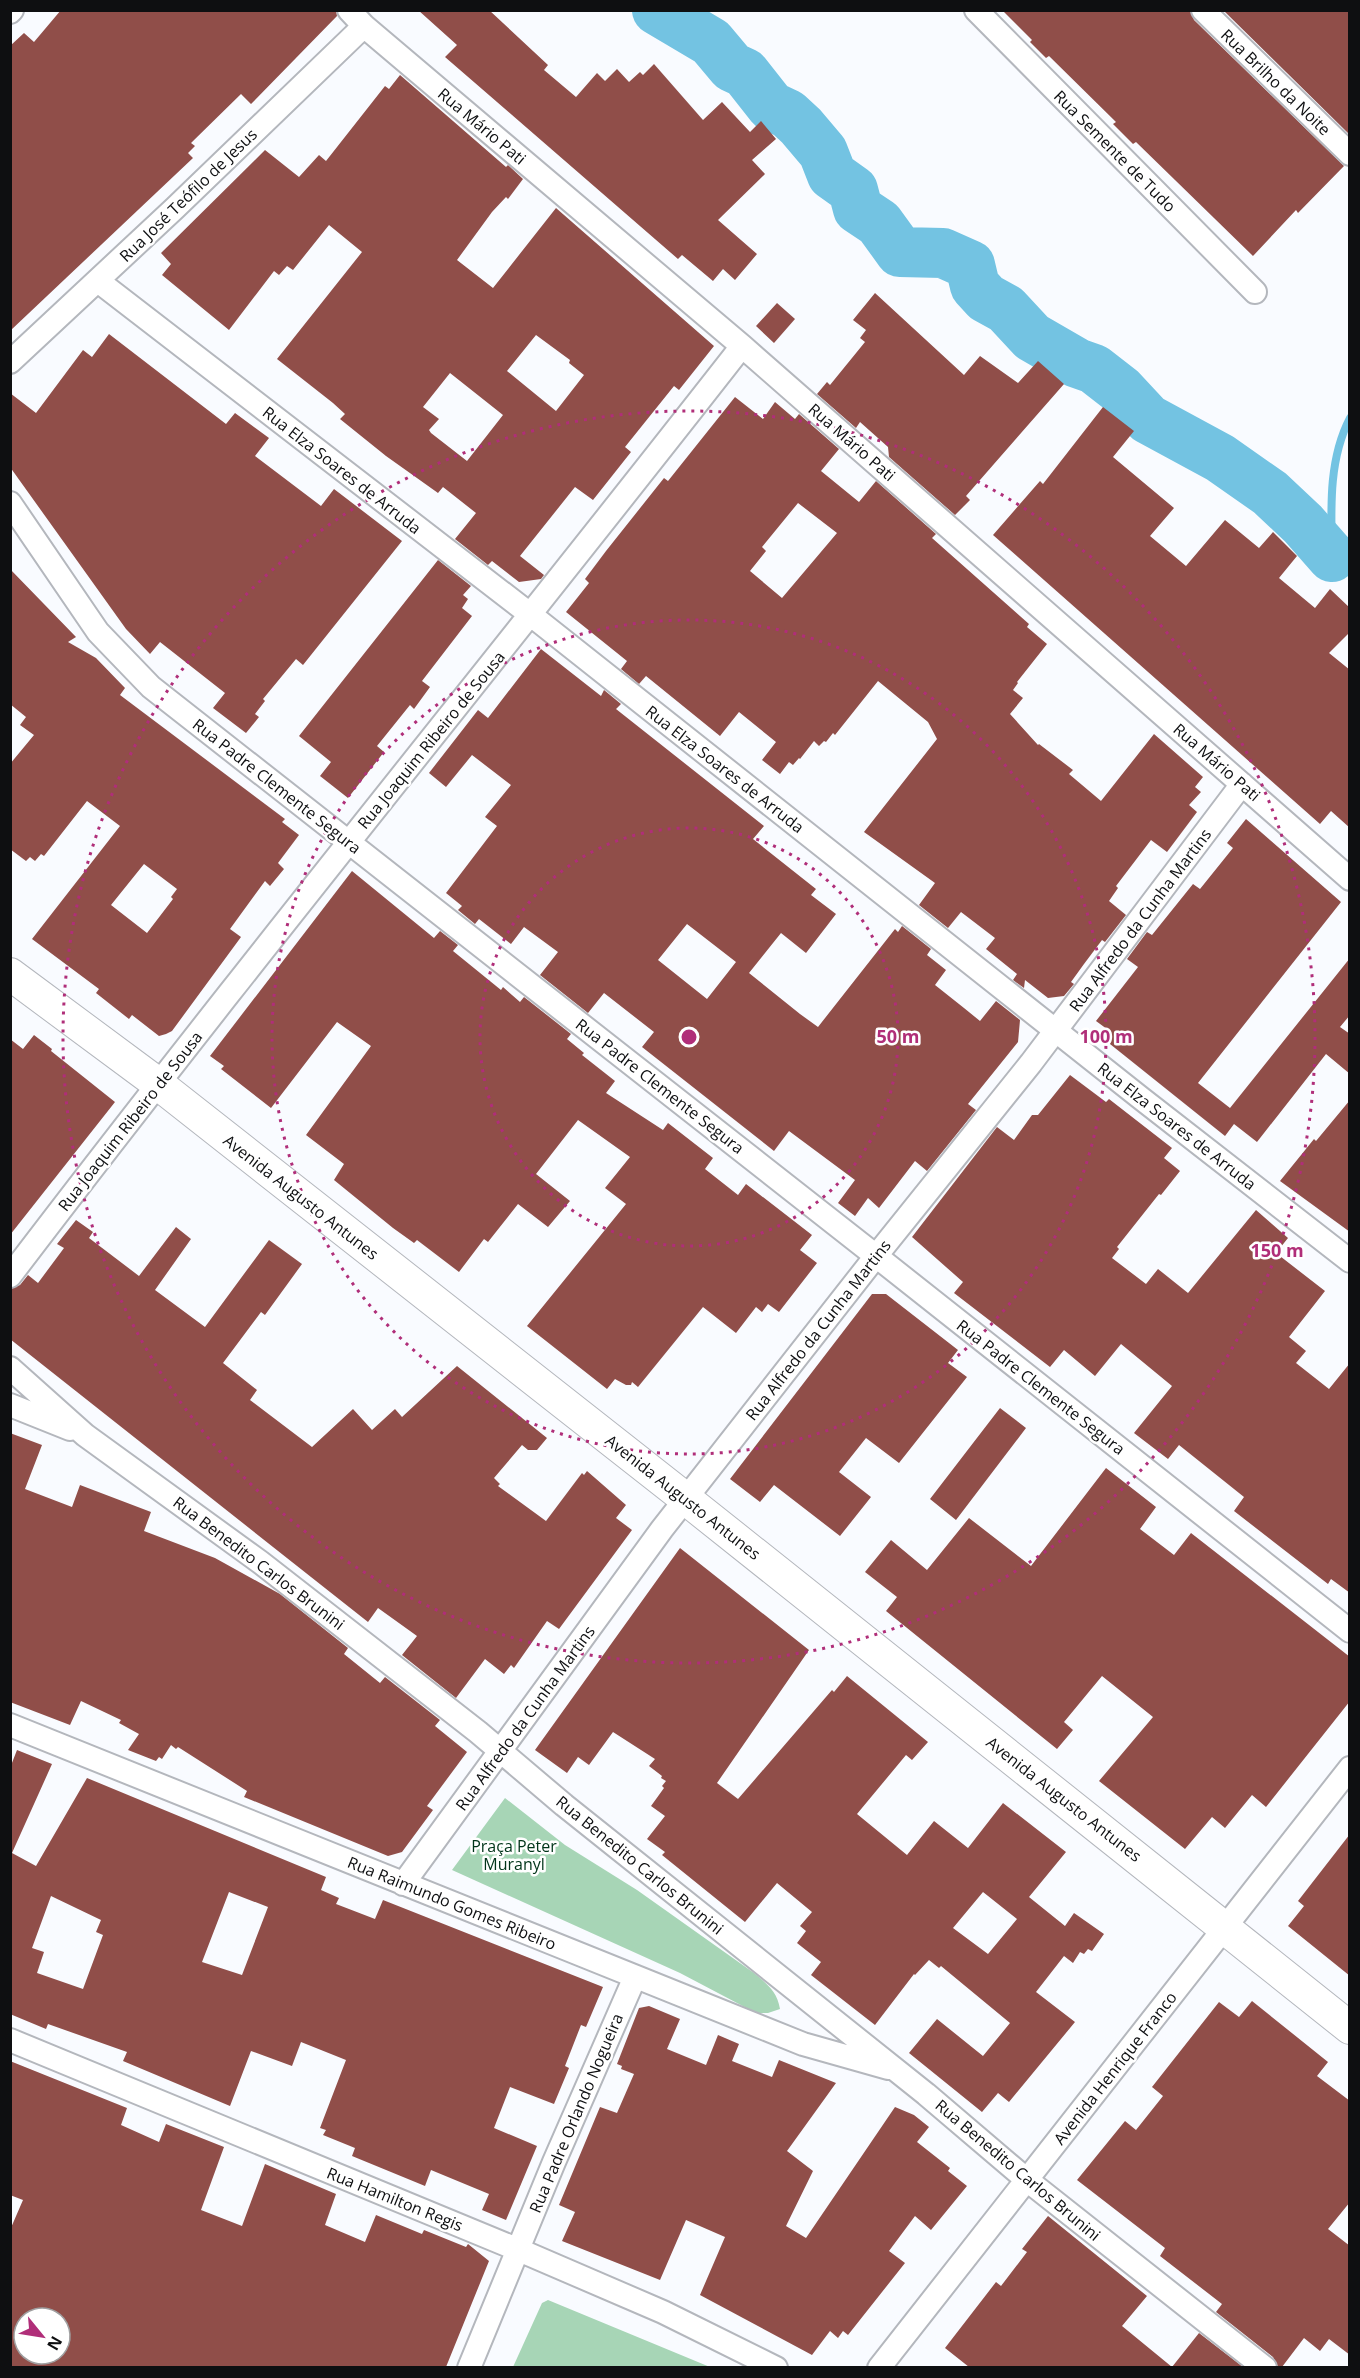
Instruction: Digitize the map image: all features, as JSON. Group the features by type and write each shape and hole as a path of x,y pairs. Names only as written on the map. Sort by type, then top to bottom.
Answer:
{"street":[{"name":"Rua Semente de Tudo","path":"976,10 1255,292"},
{"name":"Rua Brilho da Noite","path":"1203,10 1350,154"},
{"name":"Rua José Teófilo de Jesus","path":"10,362 98,281 357,18"},
{"name":"Rua Mário Pati","path":"357,18 742,346 1350,879"},
{"name":"Rua Elza Soares de Arruda","path":"98,281 531,615 1350,1261"},
{"name":"Rua Joaquim Ribeiro de Sousa","path":"10,1276 157,1083 531,615 742,346"},
{"name":"Rua Padre Clemente Segura","path":"10,503 98,632 151,687 1350,1631"},
{"name":"Rua Alfredo da Cunha Martins","path":"403,1884 686,1499 1056,1030 1242,784"},
{"name":"Avenida Augusto Antunes","path":"10,974 157,1083 686,1499 1350,2028"},
{"name":"Rua Benedito Carlos Brunini","path":"10,1368 85,1435 260,1562 501,1752 564,1805 898,2071 1027,2180 1265,2367"},
{"path":"10,1405 85,1435"},
{"name":"Rua Raimundo Gomes Ribeiro","path":"10,1725 803,2044 898,2071"},
{"name":"Avenida Henrique Franco","path":"879,2367 1350,1768"},
{"name":"Rua Padre Orlando Nogueira","path":"469,2367 634,1977"},
{"name":"Rua Hamilton Regis","path":"10,2040 519,2250 663,2312 776,2367"}],"green space":[{"name":"Praça Peter Muranyl","path":"505,1798 565,1845 637,1890 754,1973 774,1993 780,2009 768,2013 756,2013 680,1973 452,1870"},
{"path":"548,2300 710,2367 513,2367 542,2303"}],"building":[{"path":"61,10 336,10 337,16 251,104 241,94 191,143 195,146 188,153 193,158 10,331 10,46 24,33 34,42"},
{"path":"418,10 489,10 548,65 544,70 576,97 597,73 605,81 617,69 629,82 640,72 643,75 654,64 703,120 722,102 750,132 761,121 776,139 752,160 765,174 718,220 757,254 735,280 723,269 713,281 682,255 678,259 445,57 457,45"},
{"path":"1002,10 1190,10 1194,20 1344,166 1298,213 1296,210 1253,256 1136,142 1133,144 1113,124 1116,122 1049,56 1046,58 1030,42 1032,40"},
{"path":"1223,10 1350,10 1350,135"},
{"path":"400,75 506,167 508,165 523,179 508,199 506,197 492,212 457,260 493,288 556,208 714,346 679,390 674,386 625,447 631,452 593,500 575,487 520,556 544,575 541,579 519,582 492,561 488,565 455,539 476,513 443,487 438,493 386,456 340,419 345,414 333,403 277,359 362,252 329,225 293,270 287,266 279,275 274,271 229,330 162,275 171,264 161,253 265,150 299,177 319,155 326,161 385,86 389,89","holes":["536,335 570,360 569,363 584,375 556,411 507,371","450,373 503,415 467,461 431,433 429,430 439,419 423,407"]},
{"path":"875,293 964,375 980,356 1018,383 1038,361 1064,384 966,496 970,500 955,515 889,457 888,447 860,422 856,428 817,394 827,382 830,385 865,342 860,338 866,330 853,320"},
{"path":"777,303 795,319 774,343 756,326"},
{"path":"109,334 226,424 235,413 269,438 255,456 321,506 334,489 402,541 303,665 296,659 263,699 265,701 255,714 259,717 246,733 213,708 225,693 160,642 150,654 126,629 10,467 10,393 36,413 83,350 92,357"},
{"path":"735,397 763,419 775,402 795,419 799,414 839,449 821,471 859,502 876,481 936,534 932,538 1029,624 1027,627 1047,644 1017,682 1013,690 1023,698 1010,714 1038,745 1073,770 1069,774 1101,801 1154,734 1203,777 1195,787 1201,792 1189,805 1197,812 1167,852 1151,840 1116,886 1118,888 1109,901 1126,915 1105,942 1102,940 1071,982 1074,984 1064,996 1048,998 1025,980 1024,988 1013,980 1017,974 986,949 995,938 961,912 948,928 919,905 935,883 864,832 937,739 928,722 878,681 835,735 833,733 826,742 824,741 819,746 814,741 800,759 793,765 789,762 780,774 762,760 776,742 739,712 720,736 646,676 639,684 621,669 627,661 566,612 589,583 585,579 606,551 664,478 668,481","holes":["798,503 837,533 782,598 750,571 766,551 762,547"]},
{"path":"1103,407 1134,431 1113,457 1174,508 1150,536 1186,566 1225,520 1259,548 1273,532 1297,556 1279,578 1315,608 1330,589 1350,608 1350,632 1329,653 1350,670 1350,828 1331,811 1320,824 993,535 1040,481 1043,484"},
{"path":"438,560 471,586 463,595 468,599 462,608 472,616 422,681 430,687 414,709 410,705 377,746 384,752 348,798 320,776 331,762 299,736"},
{"path":"10,569 76,637 68,642 96,658 125,688 120,695 285,819 282,822 299,835 278,863 284,869 270,886 265,881 230,929 241,937 172,1031 166,1034 159,1036 132,1015 129,1019 96,993 99,989 32,939 120,826 87,801 44,856 41,854 35,861 30,857 26,861 10,849 10,764 34,735 20,725 26,717 10,704","holes":["144,864 177,889 171,897 173,899 147,933 111,905"]},
{"path":"541,649 601,696 604,690 621,704 616,709 764,826 753,839 816,889 811,895 836,914 806,953 781,933 749,973 818,1027 895,929 898,932 902,926 931,949 927,955 946,970 935,985 980,1021 996,1001 1020,1020 1018,1042 968,1104 976,1110 927,1171 915,1161 879,1208 868,1198 855,1216 838,1203 855,1180 789,1131 774,1151 642,1047 654,1032 604,993 588,1013 540,975 558,952 524,927 511,944 479,919 475,924 458,910 462,906 446,893 497,826 485,817 511,785 472,755 446,787 429,773 478,710 488,718","holes":["687,924 736,962 707,999 658,960"]},
{"path":"1246,819 1341,902 1198,1083 1230,1108 1350,958 1350,1015 1340,1027 1350,1034 1350,1074 1326,1054 1257,1142 1234,1124 1225,1136 1105,1040 1111,1032 1096,1021 1138,967 1127,959 1147,932 1152,935 1193,884 1200,889 1233,848 1227,843"},
{"path":"352,871 434,938 440,931 458,945 453,951 501,990 503,987 520,1002 524,997 571,1034 567,1039 584,1053 582,1055 615,1081 606,1093 663,1130 668,1123 713,1158 705,1169 738,1195 746,1184 812,1235 800,1250 817,1263 779,1312 768,1304 762,1312 756,1307 736,1333 703,1307 638,1387 632,1382 631,1385 626,1385 615,1379 607,1389 527,1326 626,1204 605,1188 630,1157 578,1120 536,1174 570,1201 548,1227 518,1204 488,1242 484,1239 459,1272 417,1240 414,1243 393,1228 334,1180 344,1164 306,1135 371,1046 337,1022 271,1108 221,1069 224,1066 210,1056"},
{"path":"34,1035 115,1102 10,1235 10,1039 23,1049"},
{"path":"1070,1075 1106,1102 1109,1099 1172,1148 1164,1158 1180,1171 1117,1247 1119,1249 1112,1258 1146,1284 1158,1269 1188,1293 1256,1210 1288,1238 1276,1253 1325,1291 1289,1337 1306,1351 1296,1363 1329,1389 1350,1363 1350,1593 1331,1579 1328,1584 1234,1511 1244,1497 1179,1445 1168,1459 1134,1433 1172,1386 1121,1344 1095,1376 1064,1350 1050,1367 954,1293 963,1282 912,1237 997,1127 1014,1140 1032,1115 1038,1115"},
{"path":"1350,1100 1350,1232 1280,1181"},
{"path":"76,1220 93,1232 89,1238 139,1276 176,1227 191,1239 155,1290 205,1327 269,1240 302,1264 265,1315 261,1312 223,1363 257,1390 250,1400 312,1447 353,1409 372,1430 395,1409 402,1417 457,1366 547,1438 537,1450 528,1450 522,1445 494,1478 500,1484 498,1486 546,1521 582,1473 584,1475 587,1471 626,1505 616,1518 632,1530 559,1629 547,1621 514,1668 511,1665 504,1674 485,1659 456,1698 402,1655 417,1636 378,1608 368,1622 10,1339 10,1289 20,1285 28,1275 38,1283 64,1248 57,1244"},
{"path":"872,1294 886,1294 958,1350 948,1363 967,1377 899,1463 866,1438 839,1472 871,1497 840,1536 774,1485 760,1502 730,1479"},
{"path":"1000,1408 1026,1428 956,1520 930,1499"},
{"path":"10,1433 42,1445 25,1489 72,1507 80,1485 151,1512 144,1531 215,1558 280,1594 348,1648 344,1654 380,1683 385,1677 440,1720 435,1726 467,1752 427,1806 433,1810 402,1852 388,1856 244,1797 247,1791 178,1747 176,1749 171,1745 162,1759 159,1757 156,1761 128,1750 139,1734 119,1723 121,1720 81,1701 70,1725 10,1702"},
{"path":"1106,1468 1156,1507 1140,1529 1174,1555 1191,1533 1350,1657 1350,1701 1266,1807 1252,1795 1225,1828 1212,1817 1185,1849 1099,1781 1153,1717 1102,1676 1064,1722 1073,1730 1057,1749 886,1611 897,1597 865,1572 891,1540 927,1570 969,1518 1031,1566"},
{"path":"680,1548 809,1650 717,1783 738,1799 832,1690 834,1692 847,1676 928,1742 912,1760 906,1755 857,1814 907,1855 934,1821 968,1848 1003,1803 1066,1852 1029,1897 1065,1926 1074,1913 1104,1934 1092,1951 1088,1949 1084,1954 1080,1952 1073,1963 1064,1956 1036,1992 1075,2022 1009,2102 998,2093 982,2112 909,2053 937,2019 983,2056 1010,2023 941,1966 939,1968 929,1960 914,1974 875,2025 811,1975 821,1962 797,1943 806,1931 800,1926 812,1912 777,1883 745,1922 662,1855 665,1852 647,1839 665,1816 651,1806 664,1788 662,1786 666,1781 649,1766 655,1759 613,1732 589,1765 578,1757 567,1773 535,1750","holes":["983,1892 1017,1919 988,1954 953,1928"]},
{"path":"17,1750 52,1764 12,1853 36,1866 87,1778 326,1877 321,1890 339,1898 336,1904 375,1919 383,1900 603,1987 586,2027 581,2025 565,2066 569,2068 554,2104 510,2087 494,2128 537,2146 506,2220 482,2210 489,2194 431,2170 425,2186 352,2156 355,2148 323,2135 326,2130 320,2128 346,2060 301,2042 292,2066 251,2051 230,2106 123,2061 127,2052 48,2024 46,2029 10,2014 10,1768","holes":["229,1892 268,1907 242,1975 202,1962","51,1896 101,1920 96,1932 103,1935 83,1989 37,1973 44,1952 32,1948"]},
{"path":"1350,1834 1350,1976 1288,1926 1304,1906 1298,1901"},
{"path":"1252,2001 1328,2062 1317,2076 1350,2101 1350,2202 1328,2229 1350,2246 1350,2355 1329,2339 1320,2351 1304,2338 1282,2367 1278,2367 1273,2357 1216,2312 1222,2304 1160,2256 1165,2248 1077,2180 1125,2121 1136,2130 1163,2096 1152,2087 1219,2002 1239,2017"},
{"path":"649,2006 680,2019 667,2049 706,2065 718,2035 739,2044 732,2061 772,2077 779,2060 836,2083 787,2151 813,2171 786,2226 806,2238 895,2107 914,2115 929,2127 917,2142 950,2168 948,2171 967,2186 931,2230 915,2216 889,2251 905,2263 848,2335 843,2331 838,2338 830,2331 812,2355 700,2295 725,2237 686,2220 660,2280 562,2241 575,2212 559,2205 600,2107 617,2113 634,2074 621,2069 622,2066 617,2064 639,2008"},
{"path":"10,2061 127,2108 121,2125 159,2142 166,2124 224,2147 201,2210 242,2226 265,2164 336,2194 325,2225 365,2242 376,2215 422,2234 424,2230 466,2247 468,2244 489,2261 446,2367 10,2367 10,2230 23,2200 10,2195"},
{"path":"1048,2216 1147,2296 1122,2326 1172,2367 969,2367 945,2348 996,2282 1001,2286 1027,2252 1022,2249"},
{"path":"1199,2333 1243,2367 1172,2367"}],"waterway":[{"path":"657,10 711,42 732,67 745,73 771,106 788,114 801,126 823,152 832,175 853,190 858,209 879,223 900,252 943,253 970,265 975,286 986,298 1006,309 1032,337 1077,363 1094,369 1121,390 1148,419 1220,458 1270,493 1303,524 1332,557"},
{"path":"1350,418 1334,468 1331,522 1332,557 1350,569"}]}
